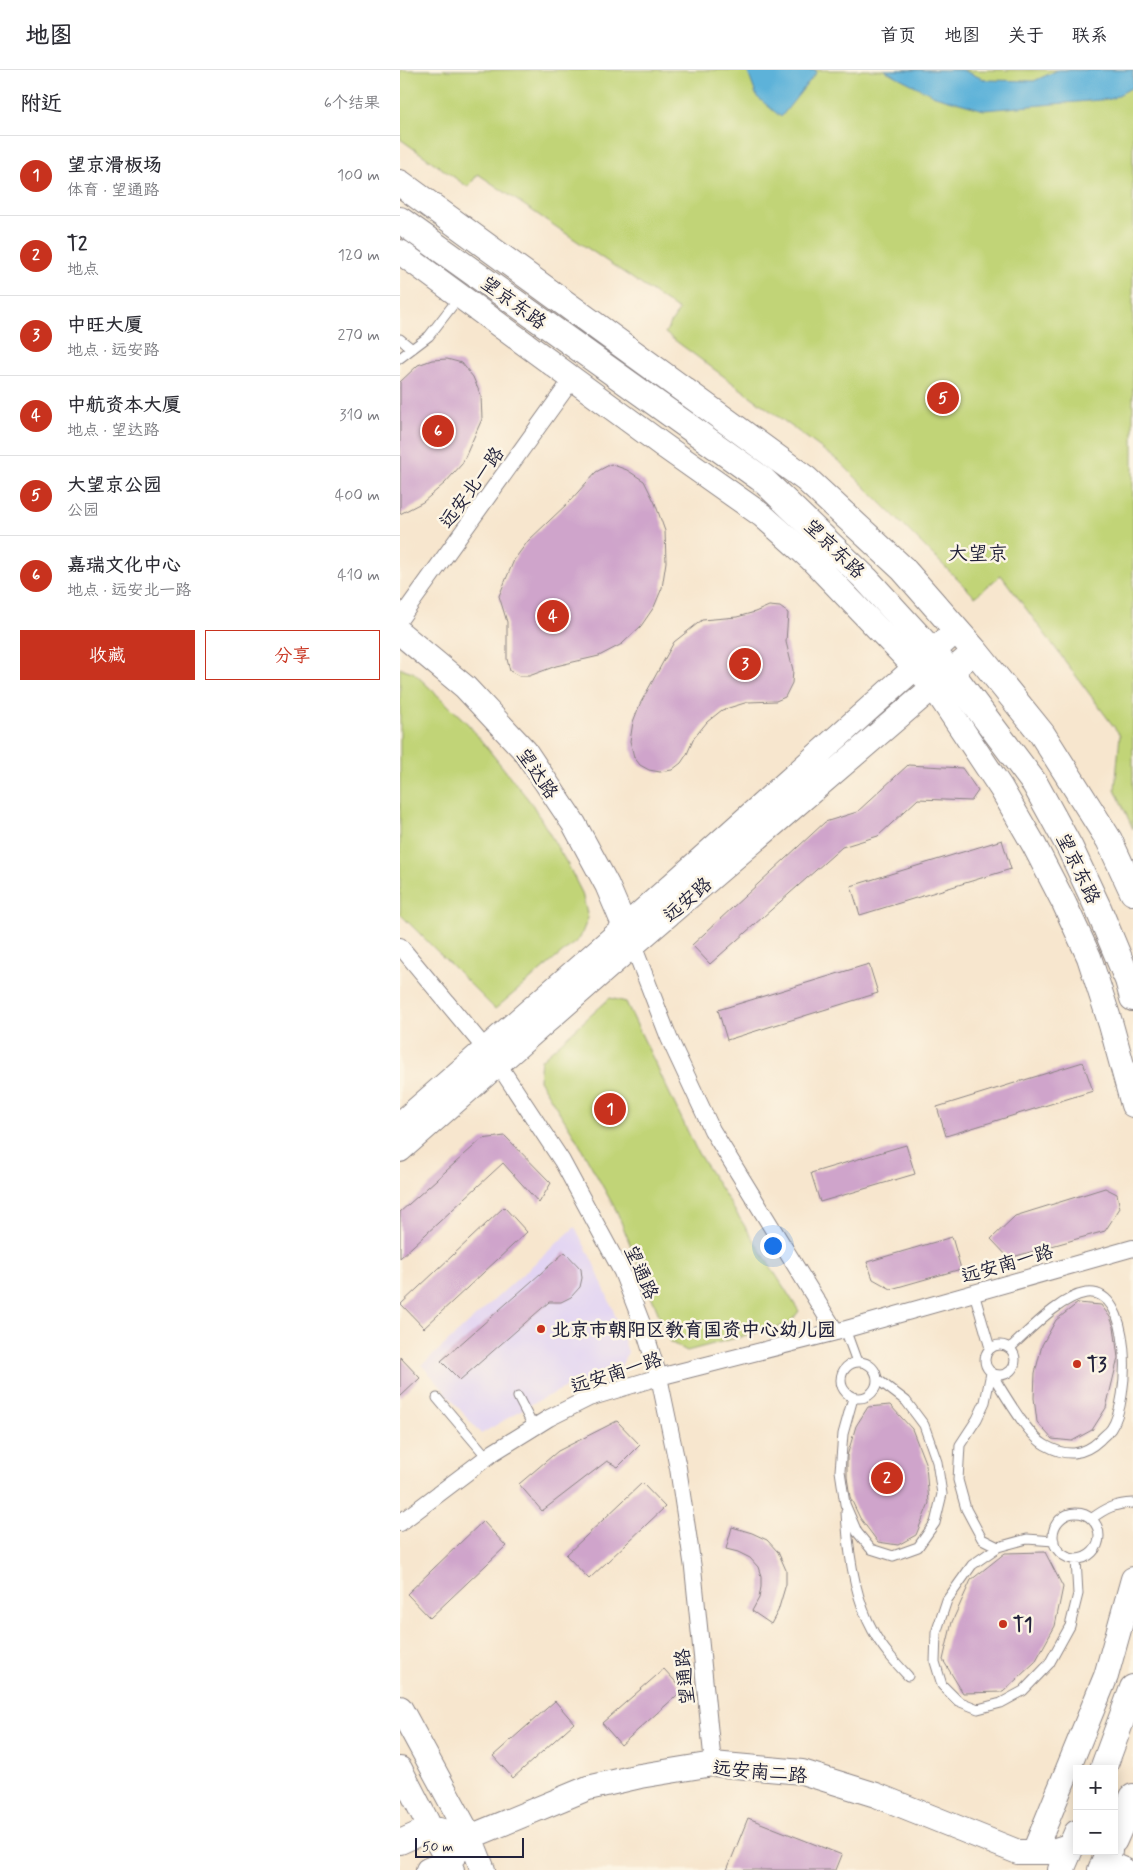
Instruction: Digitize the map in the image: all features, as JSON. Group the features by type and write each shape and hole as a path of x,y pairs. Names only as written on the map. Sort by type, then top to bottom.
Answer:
{"main road":[{"name":"望京东路","path":"400,183 806,479 903,569 975,651 1042,734 1109,840 1133,892"},
{"name":"望京东路","path":"400,220 770,486 866,579 924,660 1036,784 1070,848 1098,908 1128,980 1133,999"},
{"path":"1104,1765 1133,1688"},
{"path":"1111,1859 1133,1797"},
{"path":"1061,1870 1073,1841"}],"street":[{"path":"400,252 664,446 763,516 924,660"},
{"name":"远安北一路","path":"400,619 573,378"},
{"path":"664,446 723,451"},
{"name":"远安路","path":"629,936 957,630"},
{"name":"望达路","path":"400,633 465,686 525,751 574,824 607,884 629,936"},
{"name":"远安路","path":"400,1150 492,1056 629,936 975,651"},
{"path":"942,679 1034,845 1089,957 1111,1025 1133,1106"},
{"path":"629,936 669,1038 712,1130 841,1331"},
{"name":"望通路","path":"400,946 492,1056 562,1161 622,1272 643,1326 659,1377 678,1468 693,1568 713,1764"},
{"name":"远安路","path":"400,1124 492,1056"},
{"name":"远安南一路","path":"400,1523 487,1457 550,1418 590,1398 659,1377 841,1331 1133,1248"},
{"path":"1073,1840 1048,1852 1026,1852 1106,1676 1133,1578"},
{"path":"400,1708 470,1837 484,1870"},
{"name":"远安南二路","path":"470,1837 588,1788 640,1776 713,1764 802,1772 876,1796 1026,1852"},
{"path":"400,1769 431,1828 443,1867"},
{"path":"400,1842 431,1828 470,1837"},
{"path":"443,1867 470,1837"}],"lane":[{"path":"400,358 429,336 460,296"},
{"path":"400,339 412,349"},
{"path":"974,1293 990,1348"},
{"path":"991,1373 1005,1375 1013,1368 1015,1358 1010,1348 1000,1344 990,1348 984,1360 985,1365 1030,1432 1044,1445 1071,1454 1090,1449 1111,1429 1120,1407 1127,1374 1128,1344 1125,1324 1115,1304 1104,1295 1087,1293 1070,1297 1010,1348"},
{"path":"841,1331 857,1362"},
{"path":"857,1362 863,1362 873,1368 877,1379 877,1385 866,1398 853,1398 843,1390 840,1378 846,1367 857,1362"},
{"path":"991,1373 985,1402 977,1419 960,1445 958,1480 966,1509 982,1539 998,1547"},
{"path":"845,1504 857,1532 871,1549 893,1556 918,1547 935,1523 942,1494 938,1462 924,1425 906,1401 877,1379"},
{"path":"437,1398 487,1457"},
{"path":"518,1398 534,1428"},
{"path":"853,1398 843,1434 840,1471 849,1554 859,1596 872,1630 888,1653 908,1676"},
{"path":"940,1483 958,1480"},
{"path":"1091,1520 1103,1510 1117,1504 1133,1503"},
{"path":"1078,1514 1091,1520 1099,1533 1098,1541 1090,1554 1076,1559 1068,1558 1062,1554 1054,1541 1055,1527 1065,1517 1078,1514"},
{"path":"1054,1541 1027,1539 998,1547 972,1565 948,1600 936,1632 935,1662 942,1685 958,1701 978,1709 1001,1703 1023,1691 1050,1664 1070,1626 1078,1594 1076,1559"}],"shaded area":[{"name":"北京市朝阳区教育国资中心幼儿园","path":"575,1227 592,1260 612,1307 628,1352 620,1368 569,1386 535,1402 481,1434 422,1365"}],"green space":[{"path":"400,70 1133,70 1133,829 1115,789 1120,735 1001,575 975,597 841,463 665,333 679,310 478,174 468,187 400,139"},
{"path":"400,668 413,672 468,724 532,804 568,865 582,893 588,918 580,938 495,1009 400,914"},
{"path":"610,998 626,1002 698,1153 799,1311 789,1324 687,1351 670,1342 617,1212 574,1135 539,1080 541,1060"}],"water":[{"path":"747,70 816,70 816,73 781,117 757,97"},
{"path":"884,70 962,70 986,80 1034,81 1058,70 1133,70 1133,87 1111,99 984,110 935,96"}],"building":[{"path":"447,359 462,363 473,377 481,396 482,419 462,464 445,483 423,502 400,514 400,382 418,365 432,360"},
{"path":"611,464 627,470 644,481 655,503 665,531 666,562 662,588 654,607 641,626 622,644 599,656 556,666 529,676 519,676 510,671 507,659 507,622 499,596 514,560 528,541 569,502 596,472"},
{"path":"769,606 780,607 788,613 786,642 793,670 792,683 785,697 776,701 748,702 722,710 707,722 694,738 681,763 672,770 660,772 649,770 640,765 634,757 630,741 633,722 640,704 674,642 702,620 737,617"},
{"path":"908,765 962,768 978,791 971,801 918,799 878,836 842,847 710,964 692,945 825,822 857,812"},
{"path":"1002,840 1011,869 860,915 851,886"},
{"path":"869,964 878,993 727,1040 718,1010"},
{"path":"1083,1062 1093,1091 946,1136 937,1107"},
{"path":"505,1136 551,1183 539,1203 503,1163 400,1258 400,1212 482,1139"},
{"path":"906,1145 915,1174 820,1202 811,1173"},
{"path":"1105,1188 1117,1194 1120,1208 1105,1231 1009,1258 991,1239 1015,1216"},
{"path":"504,1207 527,1232 424,1328 401,1304"},
{"path":"952,1237 961,1269 891,1289 873,1279 867,1262"},
{"path":"565,1252 581,1269 580,1287 571,1297 561,1302 549,1302 460,1380 441,1361"},
{"name":"T3","path":"1078,1303 1101,1305 1110,1317 1114,1327 1118,1358 1106,1408 1092,1430 1072,1441 1052,1439 1037,1422 1034,1398 1035,1373 1042,1345 1056,1320"},
{"path":"400,1357 420,1378 400,1397"},
{"path":"890,1405 912,1429 926,1465 929,1503 916,1535 898,1545 878,1542 860,1518 850,1497 847,1477 847,1456 856,1426 868,1407"},
{"path":"617,1421 640,1445 618,1467 607,1461 542,1511 519,1484 558,1451"},
{"path":"642,1483 665,1507 589,1579 566,1555"},
{"path":"483,1521 506,1546 430,1618 407,1594"},
{"path":"732,1527 767,1540 778,1552 786,1570 786,1584 778,1611 771,1624 752,1611 759,1598 761,1587 761,1576 758,1567 750,1558 726,1549"},
{"name":"T1","path":"1045,1552 1063,1587 1055,1626 1035,1662 1003,1692 963,1693 943,1660 952,1622 971,1580 1005,1553"},
{"path":"664,1669 683,1690 621,1745 602,1723"},
{"path":"555,1701 574,1723 513,1778 493,1756"},
{"path":"748,1818 842,1855 836,1870 727,1870"}],"place":[{"name":"大望京公园","path":"943,398"},
{"name":"嘉瑞文化中心","path":"438,431"},
{"name":"中航资本大厦","path":"553,616"},
{"name":"中旺大厦","path":"745,664"},
{"name":"望京滑板场","path":"610,1109"},
{"name":"北京市朝阳区教育国资中心幼儿园","path":"541,1329"},
{"name":"T3","path":"1077,1364"},
{"name":"T2","path":"887,1478"},
{"name":"T1","path":"1003,1624"}],"district":[{"name":"大望京","path":"978,553"}]}
